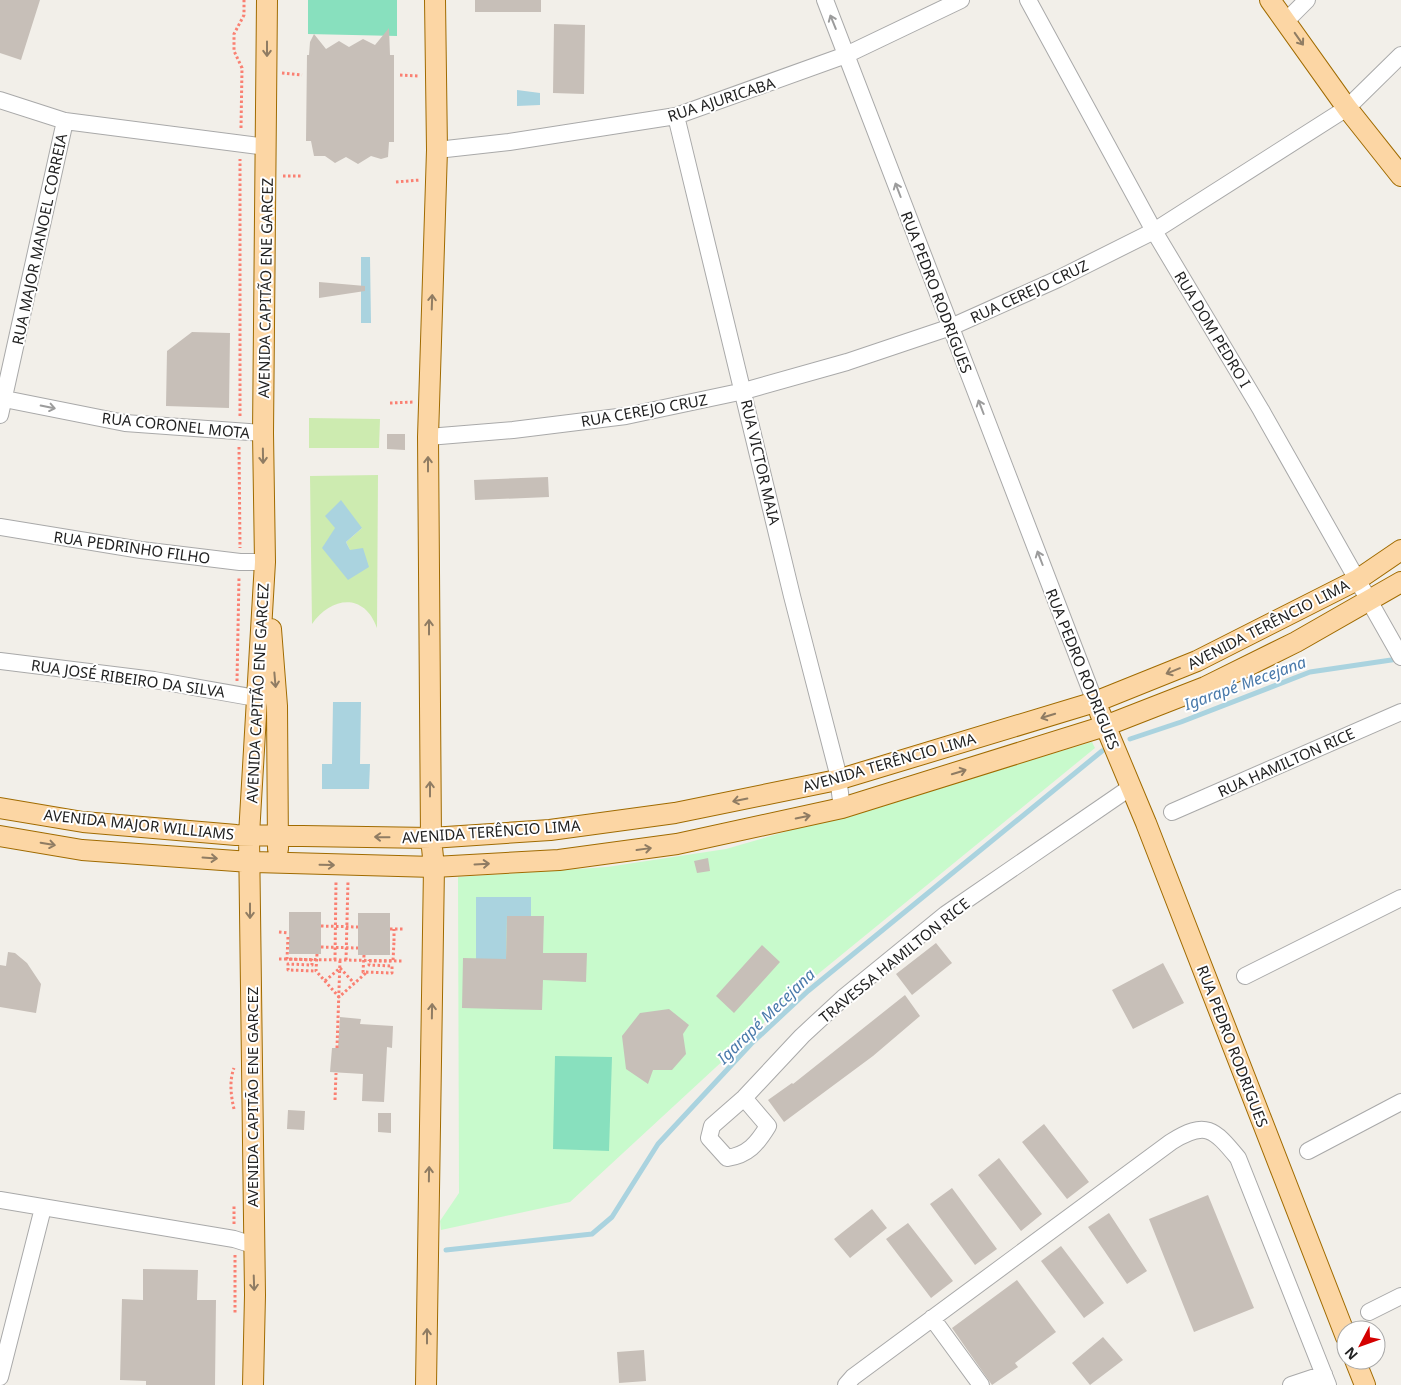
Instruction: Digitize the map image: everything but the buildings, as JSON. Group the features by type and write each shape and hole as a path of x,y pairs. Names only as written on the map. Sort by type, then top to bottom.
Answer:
{"main road":[{"name":"AVENIDA CAPITÃO ENE GARCEZ","path":"253,1385 254,1295 249,835 265,562 263,433 267,0"},
{"path":"426,1385 434,867 431,838 428,437 437,150 435,0"},
{"path":"1270,0 1347,108 1401,176"},
{"name":"AVENIDA TERÊNCIO LIMA","path":"249,835 431,838 550,830 675,813 837,780 1095,702 1197,661 1357,580 1401,550"},
{"path":"265,562 277,706 278,863"},
{"name":"AVENIDA TERÊNCIO LIMA","path":"250,862 434,867 559,860 677,844 842,808 1106,729 1205,687 1369,602 1401,582"},
{"name":"RUA PEDRO RODRIGUES","path":"1095,702 1129,783 1339,1320"},
{"name":"AVENIDA MAJOR WILLIAMS","path":"0,808 83,822 249,835"},
{"name":"AVENIDA MAJOR WILLIAMS","path":"0,836 82,850 250,862"},
{"path":"1359,1370 1365,1385"}],"street":[{"name":"RUA PEDRO RODRIGUES","path":"825,0 1095,702"},
{"name":"RUA AJURICABA","path":"437,150 509,142 676,116 846,55 961,0"},
{"name":"RUA DOM PEDRO I","path":"1028,0 1154,231 1261,410 1401,657"},
{"path":"1286,21 1307,0"},
{"name":"RUA CEREJO CRUZ","path":"428,437 513,430 626,416 744,391 847,362 951,327 1058,279 1154,231 1347,108 1401,55"},
{"path":"0,100 65,121 267,147"},
{"name":"RUA VICTOR MAIA","path":"676,116 792,596 837,770 842,808"},
{"name":"RUA MAJOR MANOEL CORREIA","path":"0,415 2,398 65,121"},
{"name":"RUA CORONEL MOTA","path":"2,398 125,423 263,433"},
{"name":"RUA PEDRINHO FILHO","path":"0,526 141,550 240,562 265,562"},
{"name":"RUA JOSÉ RIBEIRO DA SILVA","path":"0,661 154,680 256,698"},
{"name":"RUA HAMILTON RICE","path":"1172,812 1401,712"},
{"name":"TRAVESSA HAMILTON RICE","path":"744,1098 802,1036 843,998 946,914 1129,783"},
{"path":"1244,976 1401,898"},
{"path":"1308,1151 1401,1102"},
{"path":"846,1385 853,1377 1171,1142 1188,1131 1202,1129 1218,1134 1238,1158 1326,1379 1291,1385"},
{"path":"0,1200 234,1240 253,1245"},
{"path":"0,1377 43,1208"},
{"path":"1369,1312 1401,1296"},
{"path":"932,1318 981,1385"}],"path":[{"path":"396,182 436,180"},
{"path":"390,403 429,402"},
{"path":"335,960 336,878"},
{"path":"346,960 348,878"},
{"path":"321,926 358,927"},
{"path":"364,955 363,972 392,973 392,966 369,965 370,961 393,961 394,941 392,929 403,929"},
{"path":"279,932 288,934 287,959 312,960 312,965 288,964 288,970 316,971"},
{"path":"321,947 358,948"},
{"path":"317,954 316,971 339,997 368,972"},
{"path":"279,959 404,961"},
{"path":"337,1048 340,960"},
{"path":"325,981 340,968 354,983"},
{"path":"335,1100 336,1073"}],"green space":[{"path":"308,0 397,0 397,36 308,34"},
{"path":"309,418 380,419 379,448 309,448"},
{"path":"378,475 377,628 371,616 364,608 347,602 328,608 312,624 310,476","holes":["335,528 362,528 346,542 350,550"]},
{"path":"1092,742 1095,748 807,983 570,1202 441,1230 440,1221 459,1193 458,877 607,867 726,849"},
{"path":"555,1056 612,1057 609,1151 553,1149"}],"water":[{"path":"517,90 540,93 540,105 517,106"},
{"path":"361,257 370,257 371,323 361,323"},
{"path":"341,500 362,528 346,542 350,550 363,548 369,567 348,580 322,548 335,528 325,516"},
{"path":"333,702 361,702 360,764 370,764 369,789 322,789 322,764 332,764"},
{"path":"476,897 531,897 531,916 507,916 506,959 476,959"}],"waterway":[{"name":"Igarapé Mecejana","path":"1130,739 1181,722 1310,672 1398,659"},
{"name":"Igarapé Mecejana","path":"446,1250 592,1234 612,1217 658,1144 751,1044 808,991 1102,751"}]}
